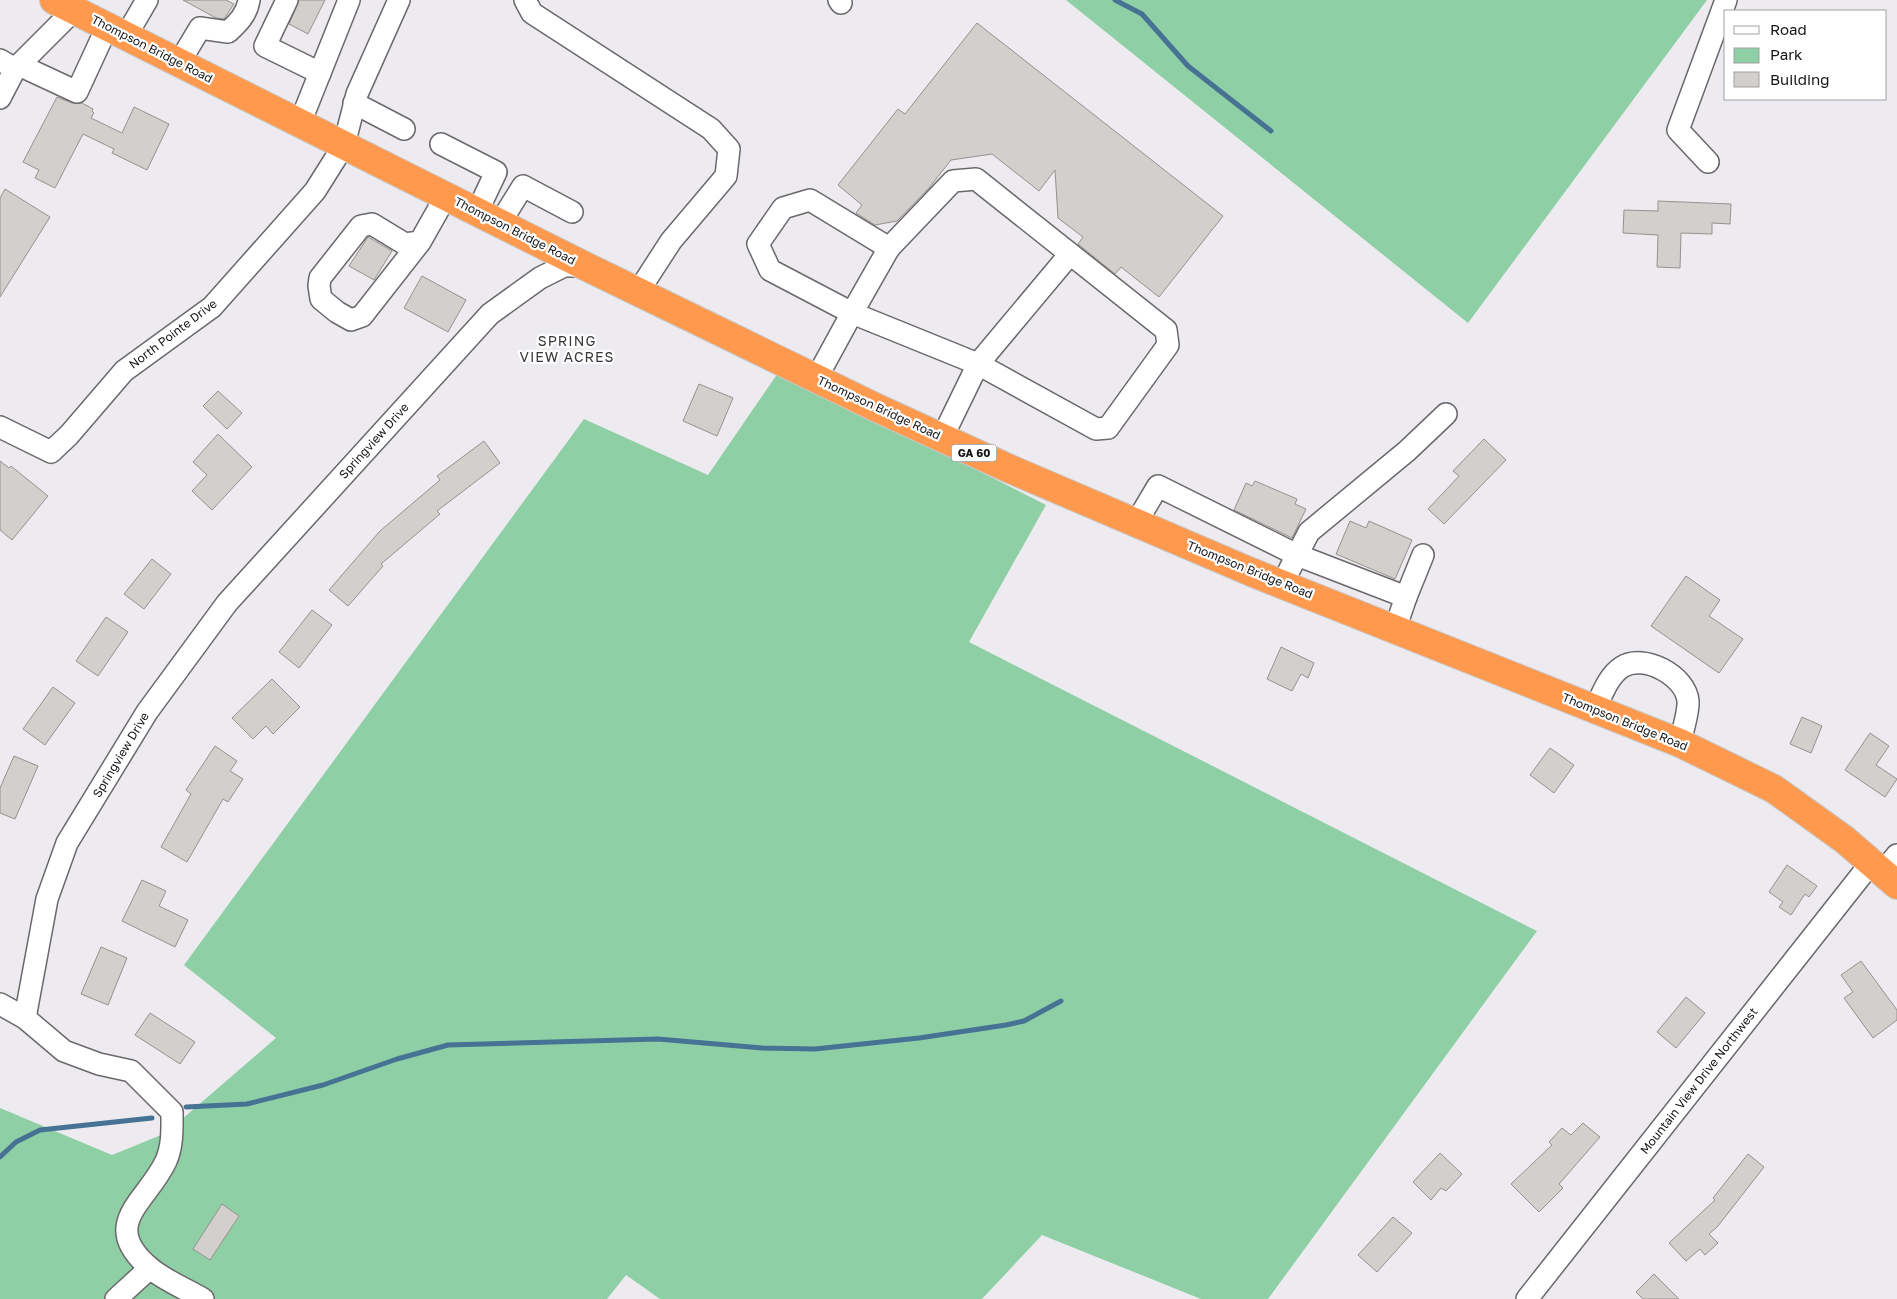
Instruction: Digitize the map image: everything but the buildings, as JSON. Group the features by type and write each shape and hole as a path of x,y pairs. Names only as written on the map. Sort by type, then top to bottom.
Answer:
{"highway":[{"name":"Thompson Bridge Road","path":"64,5 585,266 816,379 1010,470 1282,584 1680,743 1774,789 1887,869"}],"street":[{"path":"11,65 76,92 116,31 147,0"},
{"path":"179,62 200,28 228,32 240,22 248,6 248,0"},
{"path":"287,0 265,46 320,73"},
{"path":"300,123 349,0"},
{"path":"344,145 357,94 399,0"},
{"path":"525,0 532,13 711,129 729,149 726,176 671,241 638,292"},
{"path":"1708,162 1678,130 1726,0"},
{"path":"0,98 11,65 64,5"},
{"path":"354,103 404,129"},
{"path":"441,144 496,172 488,217"},
{"name":"North Pointe Drive","path":"0,427 51,452 70,435 124,371 212,308 315,191 344,145"},
{"path":"816,379 852,313 889,248 953,181 976,179 1166,330 1168,346 1108,428 1096,429 978,364 852,313 770,270 758,244 783,208 810,200 889,248"},
{"path":"488,217 523,186 572,212"},
{"path":"420,242 405,244 372,224 360,226 320,278 320,299 351,320 362,316 420,242 446,196"},
{"path":"942,438 978,364 1070,254"},
{"name":"Springview Drive","path":"25,1018 47,899 67,843 147,712 227,603 490,314 540,278 564,266 585,266"},
{"path":"1282,584 1309,532 1407,451 1446,414"},
{"path":"1136,523 1158,486 1297,555 1406,597"},
{"path":"1395,629 1423,555"},
{"path":"1594,709 1609,682 1622,667 1635,663 1649,664 1677,678 1686,690 1689,703 1680,743"},
{"name":"Mountain View Drive Northwest","path":"1527,1299 1887,869"},
{"path":"0,1004 25,1018 64,1050 99,1064 131,1071 172,1112 172,1135 166,1160 127,1220 128,1244 150,1268 203,1299"},
{"path":"116,1299 150,1268"}],"green space":[{"path":"1066,0 1707,0 1468,323"},
{"path":"780,370 1046,505 969,642 1537,931 1268,1299 1201,1299 1042,1235 982,1299 660,1299 626,1275 607,1299 0,1299 0,1108 112,1155 166,1133 276,1038 184,965 584,419 708,475"}],"waterway":[{"path":"1115,0 1142,14 1188,66 1271,131"},
{"path":"186,1107 247,1104 323,1085 397,1059 448,1045 658,1039 762,1048 815,1049 919,1038 1006,1025 1024,1021 1061,1001"},
{"path":"0,1157 16,1142 40,1130 152,1118"}],"district":[{"name":"SPRING VIEW ACRES","path":"567,350"}]}
